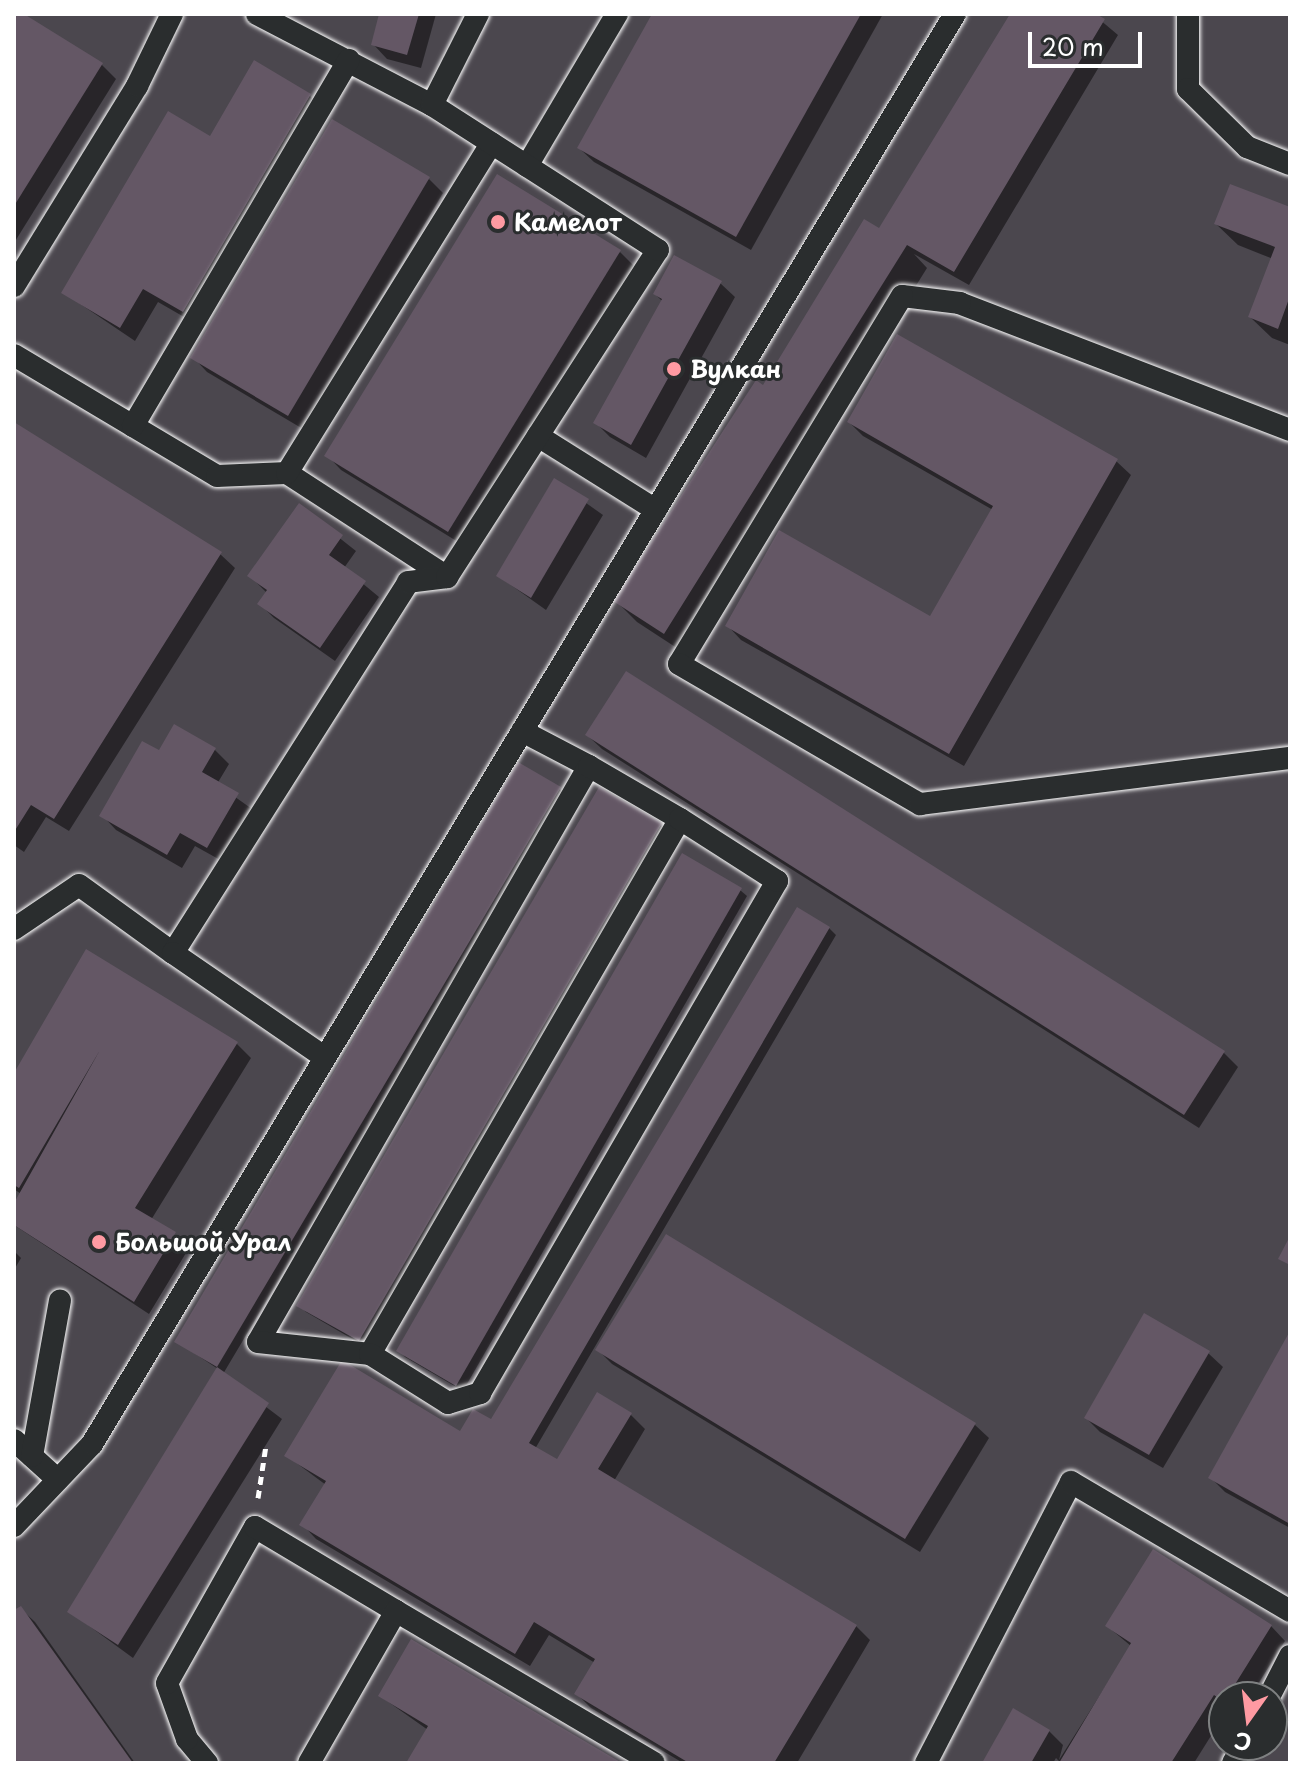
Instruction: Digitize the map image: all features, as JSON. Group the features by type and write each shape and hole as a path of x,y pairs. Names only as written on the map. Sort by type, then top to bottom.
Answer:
{"lane":[{"path":"14,286 137,86 172,14"},
{"path":"173,953 408,582 447,577 658,250 432,105 257,14"},
{"path":"432,105 478,14"},
{"path":"527,166 617,14"},
{"path":"14,1526 92,1444 323,1056 955,14"},
{"path":"1188,14 1188,89 1247,147 1290,164"},
{"path":"133,426 349,60"},
{"path":"287,473 492,143"},
{"path":"1290,430 960,303 902,296 679,664 920,804 1290,758"},
{"path":"14,355 217,476 287,473 447,577"},
{"path":"538,436 656,510"},
{"path":"522,731 589,766 680,819 777,881 480,1393 448,1403 370,1354 258,1342 589,766"},
{"path":"370,1354 680,819"},
{"path":"14,929 79,885 323,1056"},
{"path":"32,1456 60,1300"},
{"path":"14,1440 58,1480"},
{"path":"926,1763 1071,1482 1290,1611"},
{"path":"207,1763 187,1739 167,1683 255,1527 654,1763"},
{"path":"309,1763 396,1611"},
{"path":"1277,1681 1290,1656"}],"path":[{"path":"255,1527 266,1445"}],"shaded area":[{"path":"14,14 1290,14 1290,1763 14,1763"}],"building":[{"path":"24,14 103,63 14,206 14,15"},
{"path":"379,14 419,14 407,55 371,45"},
{"path":"652,14 861,14 736,237 577,148"},
{"path":"1010,14 1096,14 1105,19 954,272 907,245 664,634 613,601 756,380 763,385 864,219 879,228"},
{"path":"254,60 311,94 183,312 143,289 120,328 61,293 168,111 210,136"},
{"path":"332,119 430,177 288,416 190,358"},
{"path":"497,174 621,250 448,532 324,456"},
{"path":"1230,184 1290,207 1290,296 1278,329 1248,317 1275,247 1214,224"},
{"path":"674,255 722,281 631,445 593,423 662,299 653,294"},
{"path":"897,334 1118,459 949,754 725,626 779,530 930,616 993,506 847,422"},
{"path":"14,422 222,552 54,819 31,805 14,832"},
{"path":"554,478 589,499 531,598 496,576"},
{"path":"299,503 343,535 329,555 366,581 320,648 257,604 267,590 247,576"},
{"path":"626,671 1225,1051 1184,1115 585,735"},
{"path":"174,724 216,748 202,772 239,793 207,848 180,833 167,855 99,816 142,741 159,750"},
{"path":"518,762 561,787 217,1367 174,1342"},
{"path":"599,787 662,823 359,1341 296,1306"},
{"path":"682,853 742,888 456,1386 396,1351"},
{"path":"797,907 830,927 529,1443 557,1459 597,1392 632,1413 598,1469 857,1625 774,1763 689,1763 574,1694 595,1659 534,1622 515,1654 299,1525 326,1481 284,1456 342,1360 460,1431 473,1409 491,1419"},
{"path":"86,949 238,1042 135,1208 176,1232 134,1302 14,1225 14,1203 100,1050 19,1188 14,1185 14,1073"},
{"path":"666,1234 976,1423 905,1539 595,1350"},
{"path":"1290,1236 1290,1265 1278,1259"},
{"path":"1144,1313 1210,1351 1149,1455 1084,1418"},
{"path":"1290,1331 1290,1524 1208,1478"},
{"path":"217,1367 269,1403 118,1645 67,1612"},
{"path":"1153,1549 1272,1625 1237,1681 1208,1681 1208,1704 1171,1763 1059,1763 1131,1643 1105,1626"},
{"path":"21,1606 133,1763 14,1763 14,1610"},
{"path":"411,1639 622,1763 406,1763 428,1726 378,1696"},
{"path":"1013,1708 1050,1730 1031,1763 982,1763"}],"place":[{"name":"Камелот","path":"498,222"},
{"name":"Вулкан","path":"674,369"},
{"name":"Большой Урал","path":"99,1242"}]}
